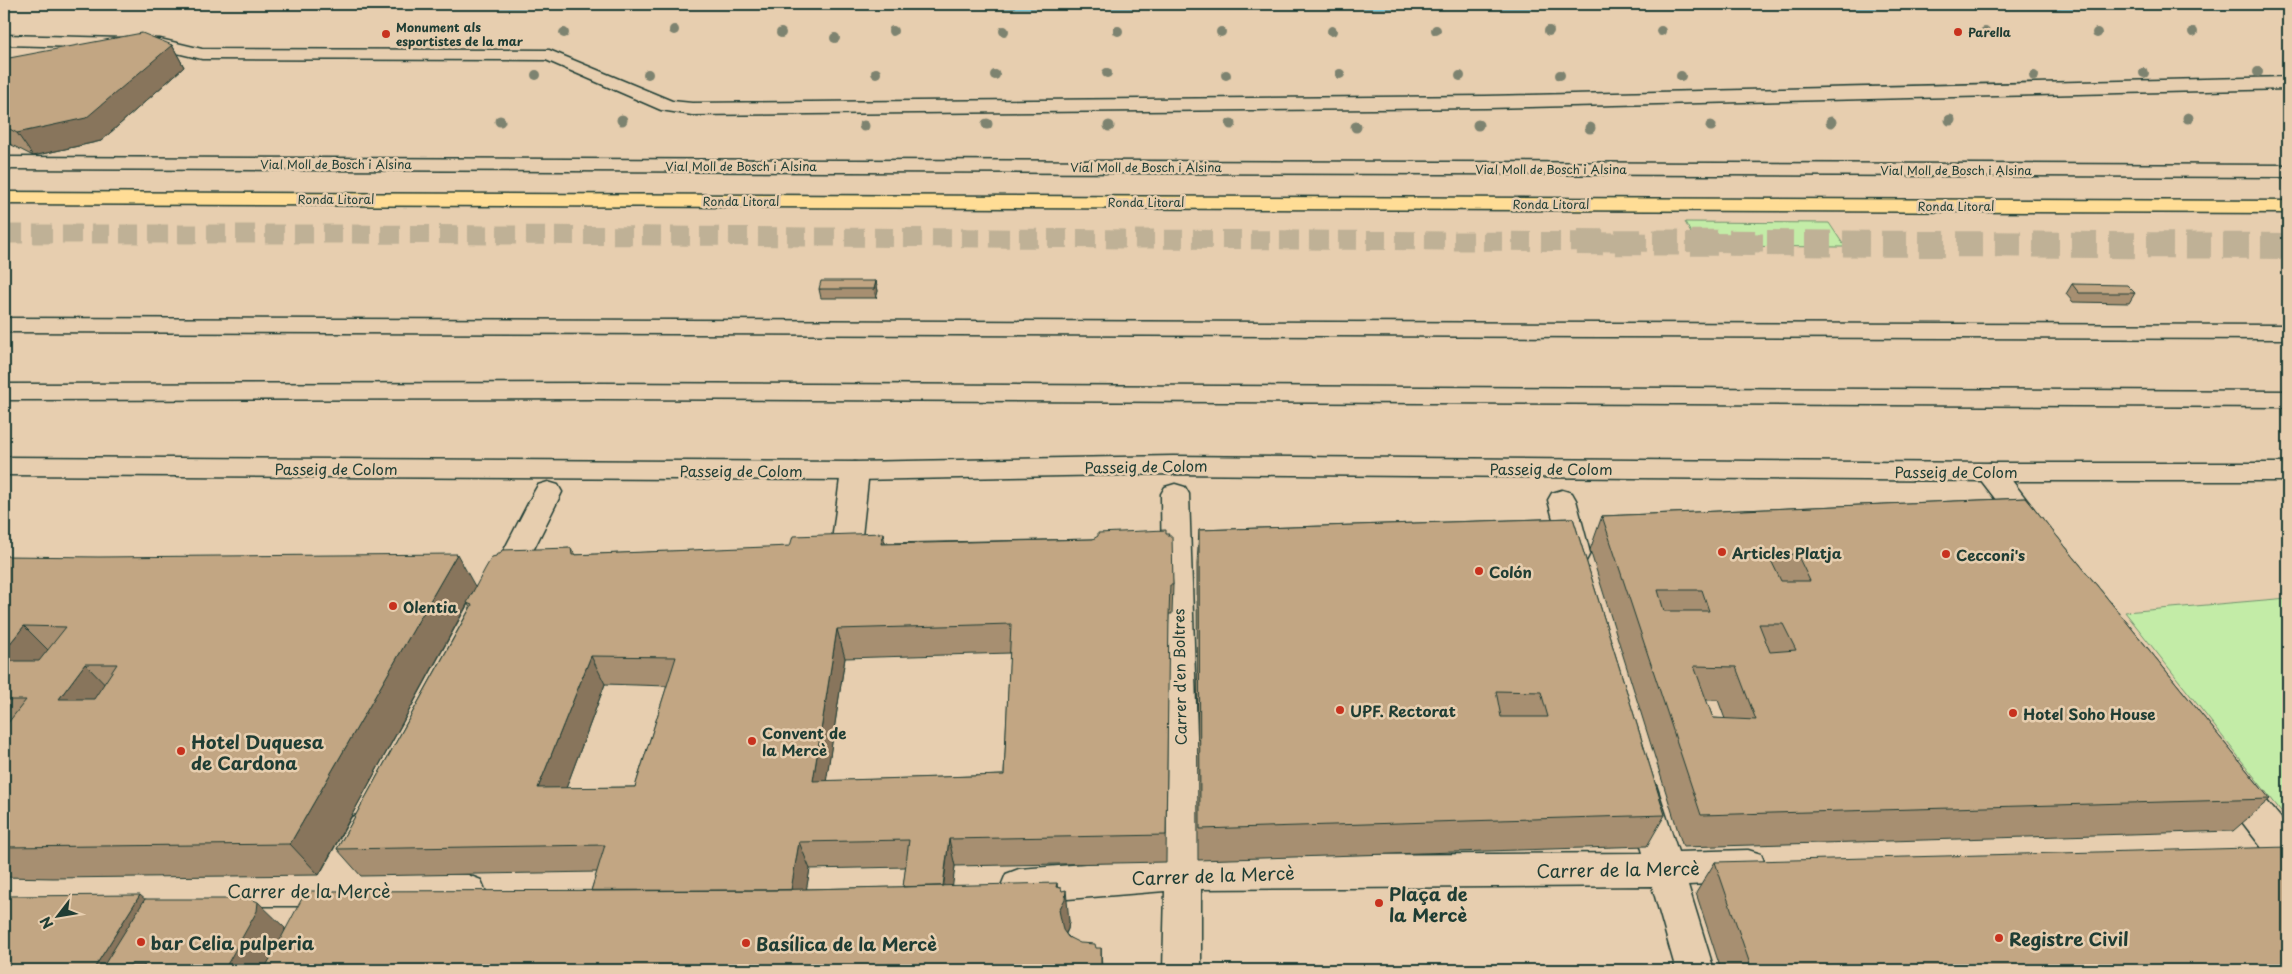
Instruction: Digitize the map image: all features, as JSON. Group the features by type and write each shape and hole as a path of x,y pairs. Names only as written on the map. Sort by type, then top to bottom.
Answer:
{"highway":[{"name":"Ronda Litoral","path":"4,198 2288,207"}],"street":[{"path":"4,40 160,44 202,54 549,55 668,106 692,109 1486,102 2288,84"},
{"name":"Vial Moll de Bosch i Alsina","path":"4,163 2288,171"},
{"path":"4,325 2288,332"},
{"path":"4,392 599,391 2288,399"},
{"name":"Passeig de Colom","path":"4,466 856,471 1174,465 1990,472 2288,472"},
{"path":"844,564 856,471"},
{"path":"1990,472 2052,552"},
{"path":"490,605 517,557 548,492"},
{"name":"Carrer d'en Boltres","path":"1175,494 1182,867 1182,970"},
{"path":"1562,500 1583,579"},
{"path":"2218,764 2286,851"},
{"path":"1637,771 1695,970"},
{"path":"287,970 330,888 380,800"},
{"path":"2244,850 2286,851"},
{"name":"Carrer de la Mercè","path":"991,888 1182,867 1666,869 1778,865"},
{"name":"Carrer de la Mercè","path":"4,890 330,888 498,892"}],"green space":[{"path":"1685,222 1829,223 1845,247 1698,246"},
{"path":"2288,598 2288,820 2125,612"}],"water":[{"path":"400,4 2288,4 2288,9 396,8"},
{"path":"1536,965 1579,965 1581,970 1537,970"}],"building":[{"path":"142,33 172,45 86,118 17,133 4,126 4,59"},
{"path":"821,281 876,281 874,289 819,289"},
{"path":"2072,284 2127,285 2135,293 2079,293"},
{"path":"2026,498 2270,799 1701,815 1602,516","holes":["1768,554 1797,554 1810,581 1781,581","1658,590 1702,590 1709,611 1664,611","1759,624 1783,624 1796,650 1770,652","1694,666 1736,667 1756,720 1713,718"]},
{"path":"1573,518 1665,815 1200,829 1199,530","holes":["1496,691 1541,692 1548,717 1501,717"]},
{"name":"Convent de la Mercè","path":"1166,530 1166,534 1169,534 1168,536 1172,536 1173,585 1170,585 1169,616 1166,835 949,839 943,886 903,887 909,840 799,842 791,890 591,891 605,845 337,849 472,605 467,603 485,569 492,557 500,554 502,550 571,548 572,555 790,546 793,536 883,533 881,544 1093,539 1098,536 1098,533","holes":["1011,624 1004,775 813,781 837,629","591,656 676,657 635,787 538,788"]},
{"path":"457,554 290,844 4,847 4,728 26,700 4,700 4,661 39,661 66,627 24,626 4,651 4,556","holes":["85,664 117,664 94,699 59,699"]},
{"name":"Registre Civil","path":"2288,847 2288,970 1752,970 1715,862"},
{"path":"1057,883 1056,887 1061,888 1062,891 1066,890 1065,899 1059,910 1063,930 1068,937 1080,943 1095,944 1096,948 1101,948 1101,970 264,970 306,891 765,890"},
{"path":"140,895 93,970 4,970 4,896"},
{"path":"145,899 251,899 258,902 257,911 224,970 141,970 145,965 104,965"}],"tunnel":[{"path":"4,234 346,234 1780,243"},
{"path":"1577,242 2288,246"}],"place":[{"name":"Parella","path":"1958,32"},
{"name":"Monument als esportistes de la mar","path":"386,34"},
{"name":"Articles Platja","path":"1722,552"},
{"name":"Cecconi's","path":"1946,554"},
{"name":"Colón","path":"1479,571"},
{"name":"Olentia","path":"393,606"},
{"name":"UPF. Rectorat","path":"1340,710"},
{"name":"Hotel Soho House","path":"2013,713"},
{"name":"Convent de la Mercè","path":"752,741"},
{"name":"Hotel Duquesa de Cardona","path":"181,751"},
{"name":"Plaça de la Mercè","path":"1379,903"},
{"name":"Registre Civil","path":"1999,938"},
{"name":"bar Celia pulperia","path":"141,942"},
{"name":"Basílica de la Mercè","path":"746,943"}]}
